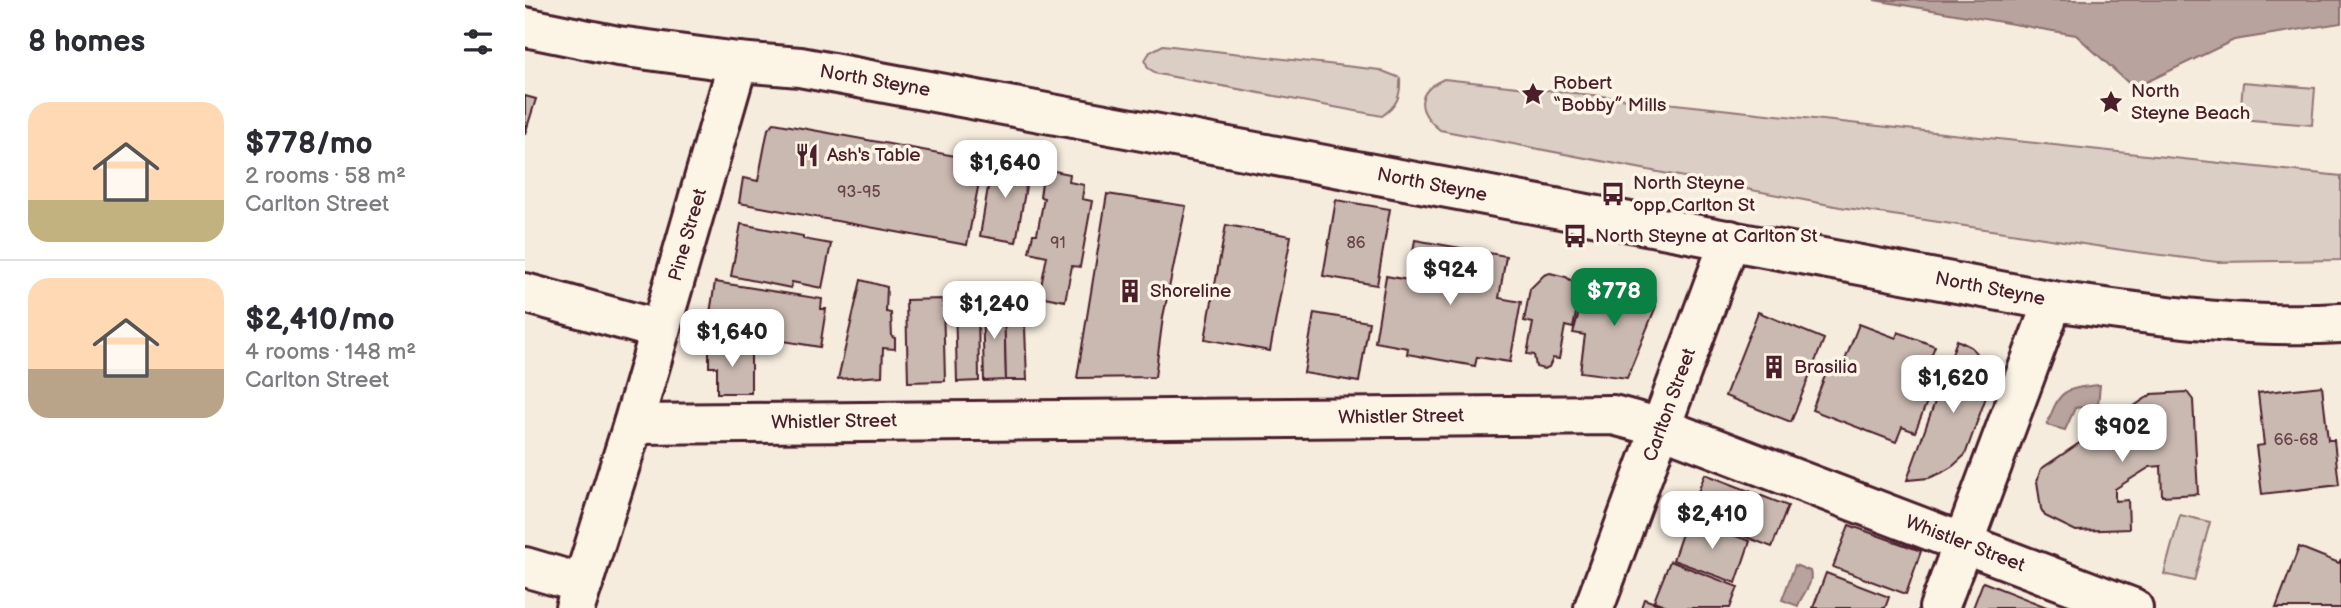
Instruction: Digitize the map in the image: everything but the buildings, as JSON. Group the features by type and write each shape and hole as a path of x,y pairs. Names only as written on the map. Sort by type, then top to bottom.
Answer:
{"street":[{"name":"North Steyne","path":"525,27 618,46 738,62 800,67 2053,301 2194,321 2288,326 2341,323"},
{"name":"Pine Street","path":"579,596 633,424 738,62"},
{"name":"Carlton Street","path":"1594,608 1730,240"},
{"path":"525,293 660,330"},
{"path":"1939,608 2053,301"},
{"name":"Whistler Street","path":"633,424 1613,415 1662,428 2133,608"},
{"path":"525,568 579,596"}],"shaded area":[{"path":"1874,0 2341,0 2341,23 2234,40 2134,88 2076,35"},
{"path":"1163,45 1380,70 1400,78 1399,95 1395,104 1382,116 1158,74 1148,68 1145,60 1150,52"},
{"path":"1444,79 2341,176 2341,260 2217,262 2129,251 1840,207 1440,130 1426,116 1422,102 1428,90"},
{"path":"2243,82 2315,88 2312,125 2240,119"},
{"path":"2100,385 2098,405 2075,408 2065,430 2047,425 2056,404 2065,393"},
{"path":"2180,515 2210,522 2194,581 2164,574"},
{"path":"1795,565 1810,571 1811,576 1798,606 1782,600"}],"place":[{"name":"Robert “Bobby” Mills","path":"1533,94"},
{"name":"North Steyne Beach","path":"2111,102"},
{"name":"Ash's Table","path":"807,155"},
{"name":"North Steyne opp Carlton St","path":"1613,194"},
{"name":"North Steyne at Carlton St","path":"1575,236"},
{"name":"Shoreline","path":"1130,291"},
{"name":"Brasilia","path":"1774,367"}]}
